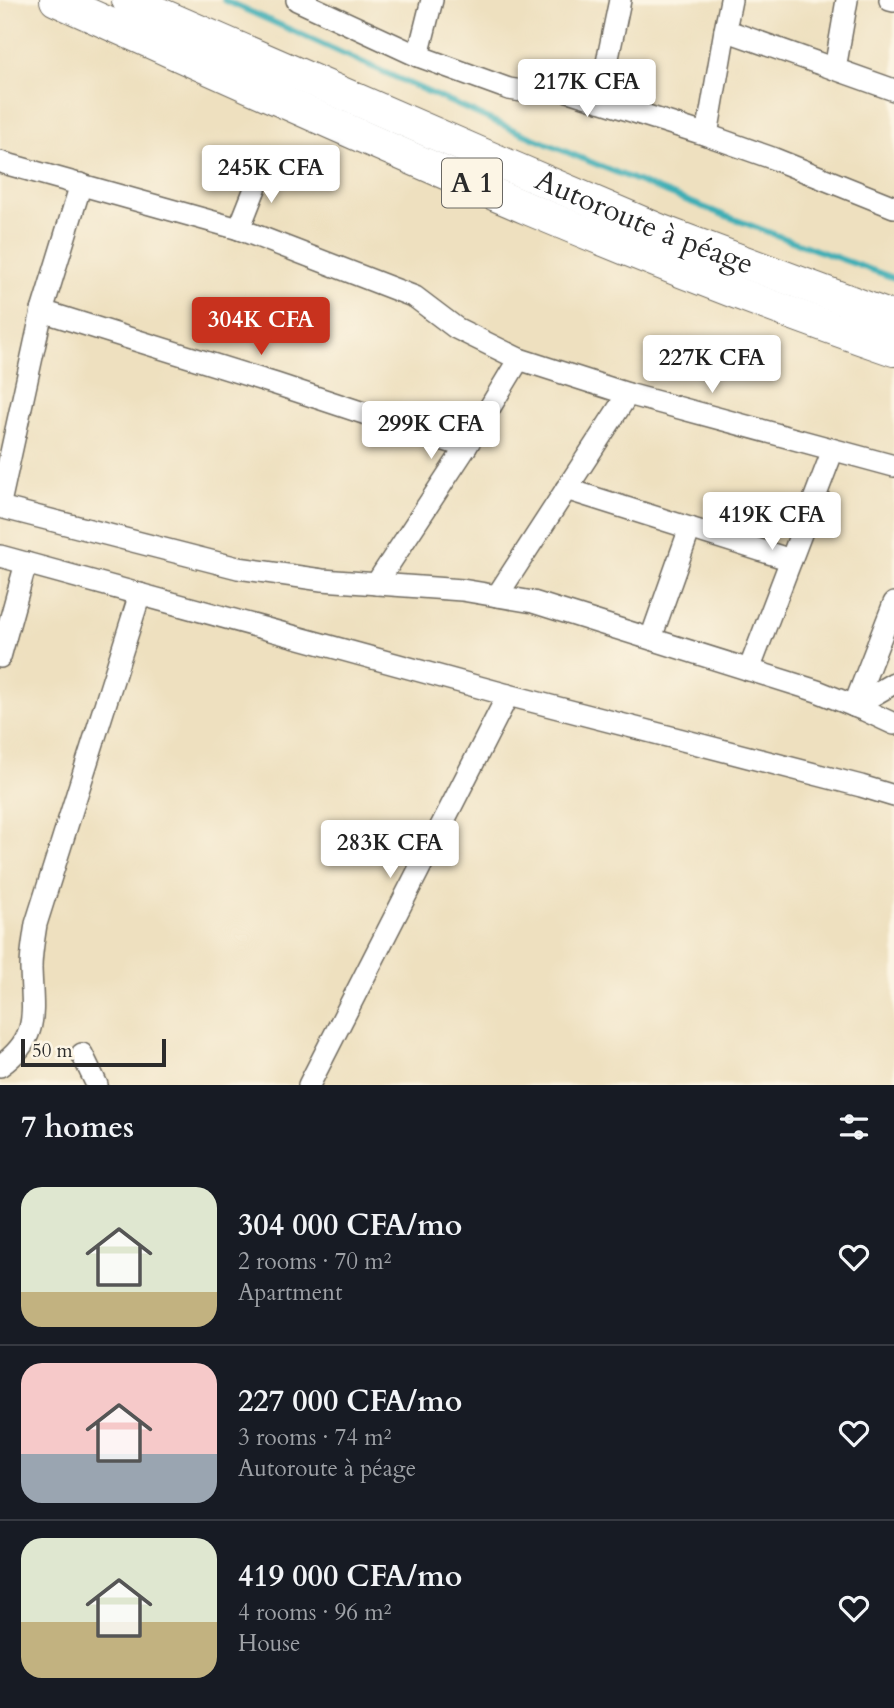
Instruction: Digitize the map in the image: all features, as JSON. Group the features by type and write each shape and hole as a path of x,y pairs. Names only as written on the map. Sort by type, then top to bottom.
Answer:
{"highway":[{"name":"A 1","path":"56,0 583,232 894,351"},
{"name":"Autoroute à péage","path":"128,0 659,230 894,318"}],"street":[{"path":"297,0 418,56 509,89 522,91 559,88 772,158 894,207"},
{"path":"418,56 432,0"},
{"path":"600,101 620,0"},
{"path":"707,135 731,0"},
{"path":"835,69 847,0"},
{"path":"724,30 894,90"},
{"path":"0,162 239,229 415,297 456,328 519,359 628,394 894,466"},
{"path":"239,229 264,166"},
{"path":"81,184 42,310 0,505 238,568 322,580 462,590 533,602 817,691 894,724"},
{"path":"42,310 263,379 466,447"},
{"path":"376,584 466,447 519,359"},
{"path":"496,596 628,394"},
{"path":"749,670 833,450"},
{"path":"566,489 791,560"},
{"path":"651,638 690,528"},
{"path":"0,556 508,695 894,796"},
{"path":"0,657 26,563"},
{"path":"0,1066 22,1046 30,1032 33,1007 31,964 36,924 140,594"},
{"path":"854,706 894,603"},
{"path":"854,706 894,682"},
{"path":"309,1085 508,695"},
{"path":"82,1054 97,1085"}],"waterway":[{"path":"224,0 561,150 750,225 894,278"}]}
